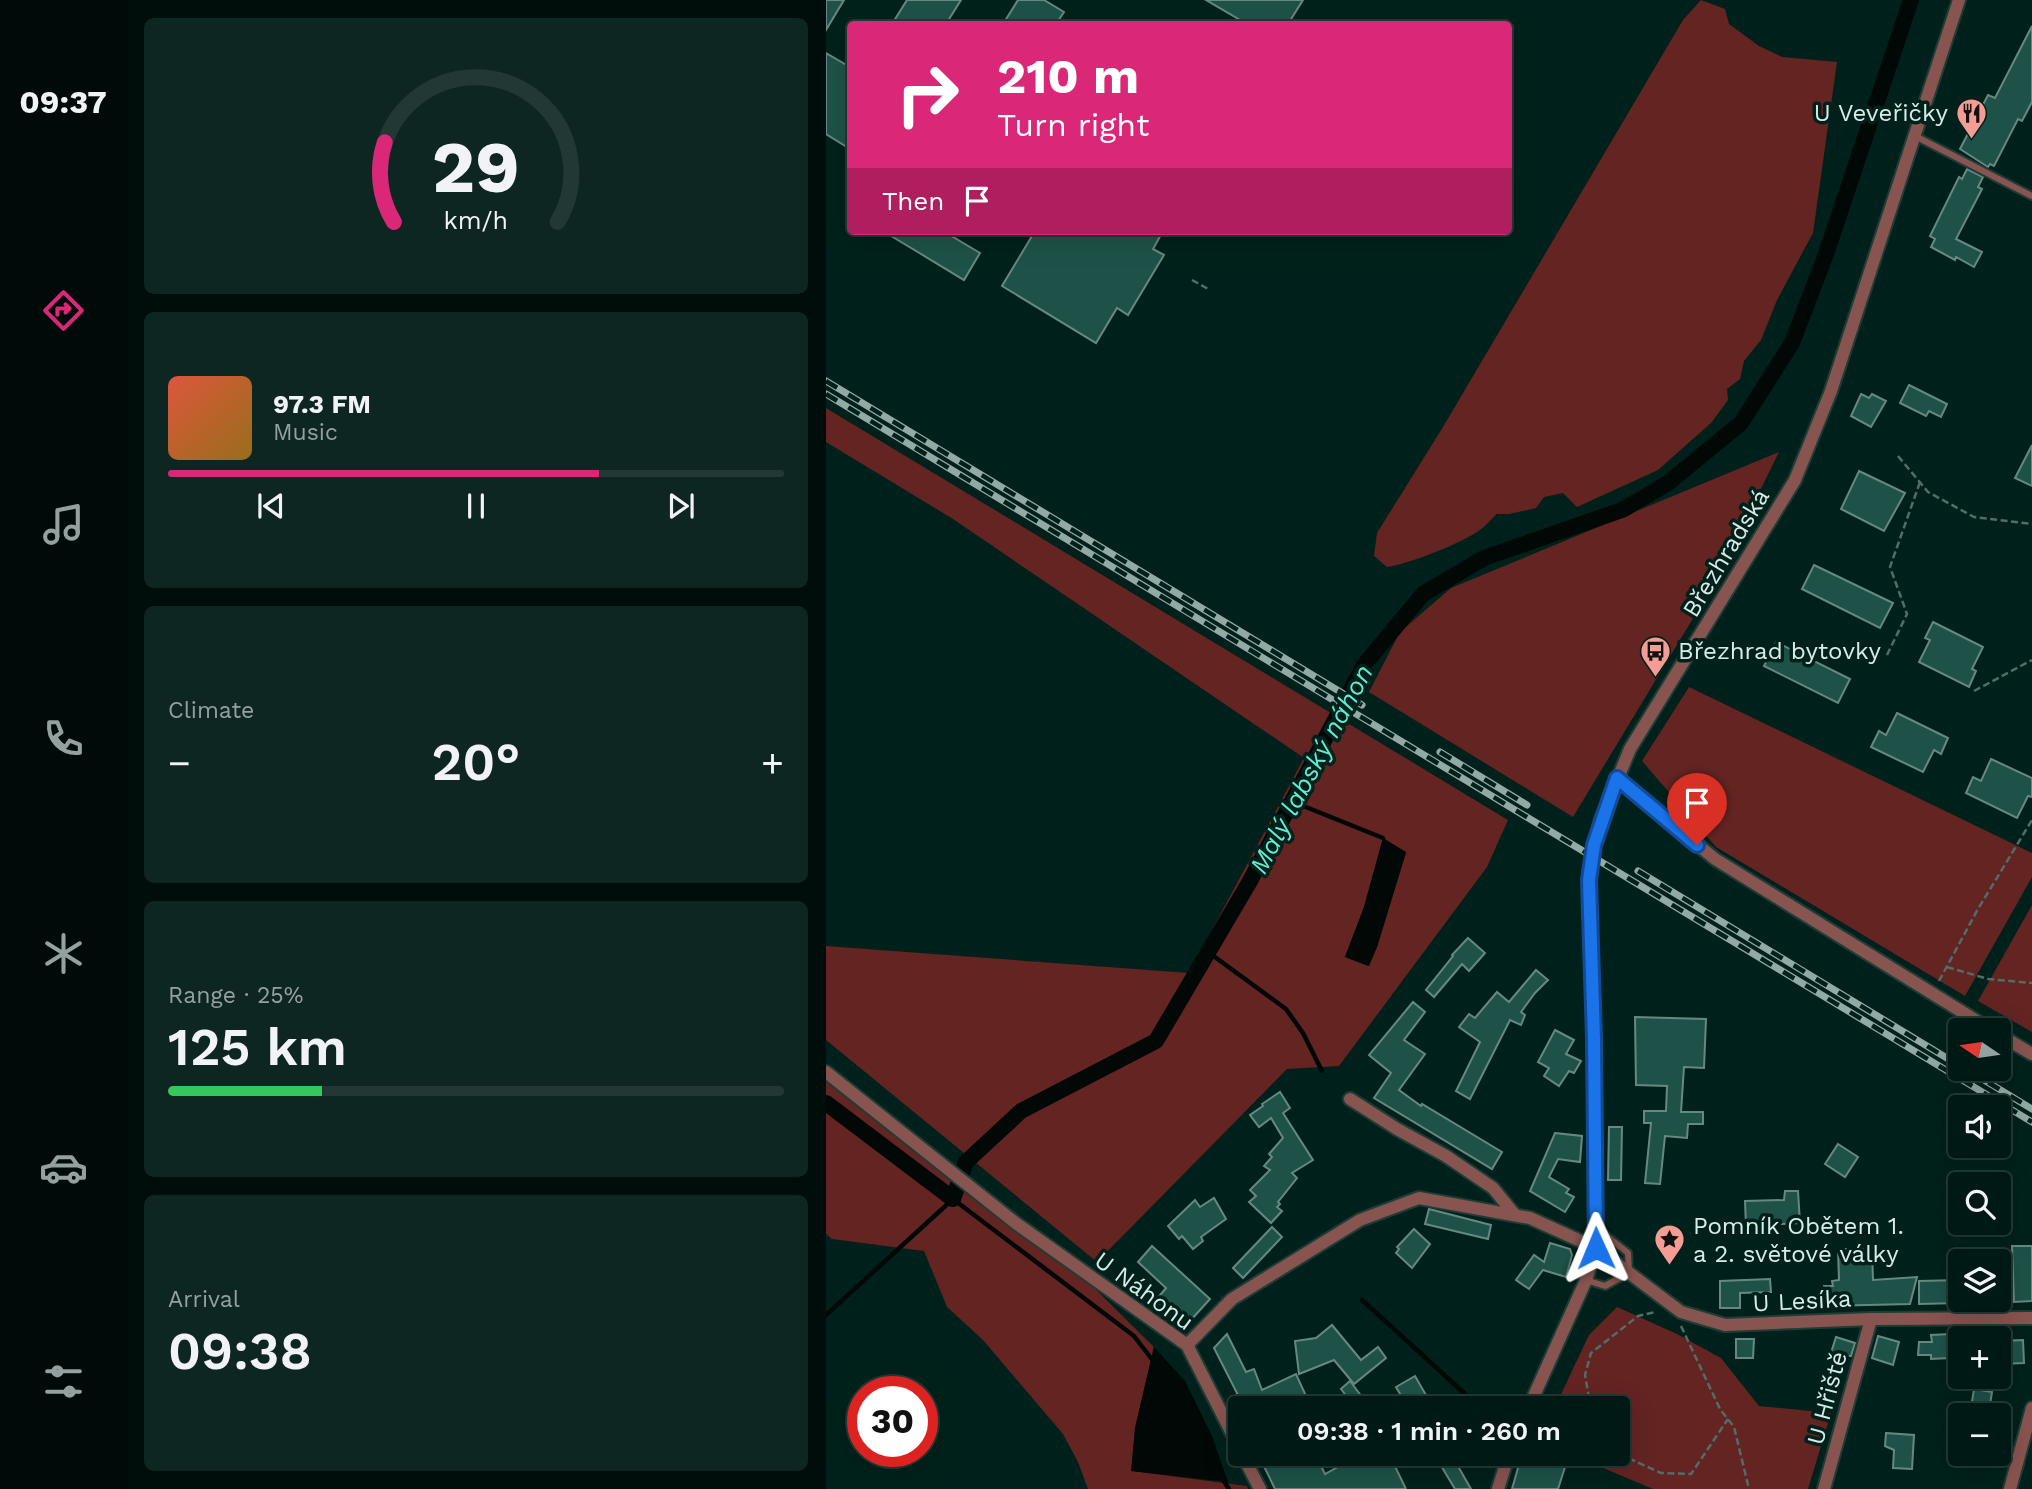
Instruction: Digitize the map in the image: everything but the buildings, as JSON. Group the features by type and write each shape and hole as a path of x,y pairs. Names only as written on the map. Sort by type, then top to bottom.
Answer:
{"street":[{"name":"Březhradská","path":"1534,1396 1586,1280 1596,1248 1589,880 1594,845 1630,749 1795,480 1831,391 1959,0"},
{"path":"1617,778 1715,859 1972,1018"},
{"path":"2011,1042 2032,1054"},
{"name":"U Náhonu","path":"826,1072 1017,1224 1187,1345 1228,1426"},
{"path":"1350,1099 1446,1156 1493,1188 1515,1215"},
{"name":"U Lesíka","path":"1187,1345 1232,1299 1360,1220 1419,1198 1530,1218 1596,1248 1681,1312 1725,1325 1871,1319 2032,1318"},
{"name":"U Hřiště","path":"1825,1489 1871,1319"},
{"path":"2010,1489 2032,1408"},
{"name":"U Náhonu","path":"1248,1466 1260,1489"},
{"path":"1498,1489 1505,1466"}],"lane":[{"path":"1914,135 2032,195"},
{"path":"1586,1280 1605,1286 1629,1273 1628,1253 1596,1227"}],"path":[{"path":"1192,280 1210,290"},
{"path":"1898,456 1928,492 1974,517 2032,524"},
{"path":"1887,655 1907,614 1890,567 1920,482"},
{"path":"1974,691 2032,660"},
{"path":"1932,993 1978,909 2032,821"},
{"path":"1947,967 1988,979 2032,983"},
{"path":"1589,1396 1585,1376 1591,1353 1638,1316 1675,1308 1680,1325 1720,1409 1734,1427 1749,1489"},
{"path":"1630,1459 1661,1473 1691,1474 1728,1419"}],"shaded area":[{"path":"1701,0 1725,9 1729,24 1759,46 1782,57 1837,62 1813,233 1777,300 1761,340 1744,361 1740,379 1727,389 1728,400 1711,423 1658,470 1577,507 1563,493 1544,497 1536,508 1497,514 1482,528 1461,541 1387,567 1374,556 1377,533 1443,427 1683,20"},
{"path":"826,408 1508,820 1487,867 1339,1066 1287,1069 1097,1262 826,1040 826,946 1189,973 1304,758 953,519 826,442","holes":["1383,838 1406,853 1377,947 1368,966 1345,957 1364,907"]},
{"path":"1779,452 1715,582 1573,817 1369,692 1400,632 1451,588"},
{"path":"1689,687 2032,853 2032,877 1965,996 1716,847 1642,761"},
{"path":"1383,838 1406,852 1369,966 1345,957 1364,907"},
{"path":"2032,905 2032,1032 1978,1001"},
{"path":"826,1078 1067,1261 1154,1347 1135,1428 1132,1471 1247,1486 1248,1489 1088,1489 1063,1434 983,1340 947,1307 924,1251 832,1239 826,1234"},
{"path":"1617,1307 1677,1334 1721,1358 1759,1406 1831,1413 1808,1489 1653,1489 1598,1466 1630,1466 1630,1396 1560,1396 1589,1335"},
{"path":"1154,1347 1185,1381 1212,1436 1228,1482 1131,1471 1135,1428"}],"waterway":[{"name":"Malý labský náhon","path":"826,1103 953,1199 966,1162 1021,1111 1156,1041 1250,881 1364,665 1423,594 1484,558 1622,510 1668,483 1741,423 1792,343 1826,254 1911,0"},
{"path":"1291,801 1383,838"},
{"path":"1208,952 1286,1009 1303,1033 1322,1071"},
{"path":"826,1315 953,1199 1134,1336 1154,1362"},
{"path":"1362,1300 1464,1393 1463,1396"},
{"path":"1222,1478 1229,1489"}],"railway":[{"path":"826,381 1362,705"},
{"path":"826,394 2032,1122"},
{"path":"1440,752 1527,805"},
{"path":"1638,871 1948,1059"},
{"path":"1987,1082 2032,1109"}],"place":[{"name":"U Veveřičky","path":"1971,140"},
{"name":"Březhrad bytovky","path":"1655,678"},
{"name":"Pomník Obětem 1. a 2. světové války","path":"1670,1267"}],"route":[{"path":"1596,1248 1589,880 1601,819 1617,778 1697,845"}]}
